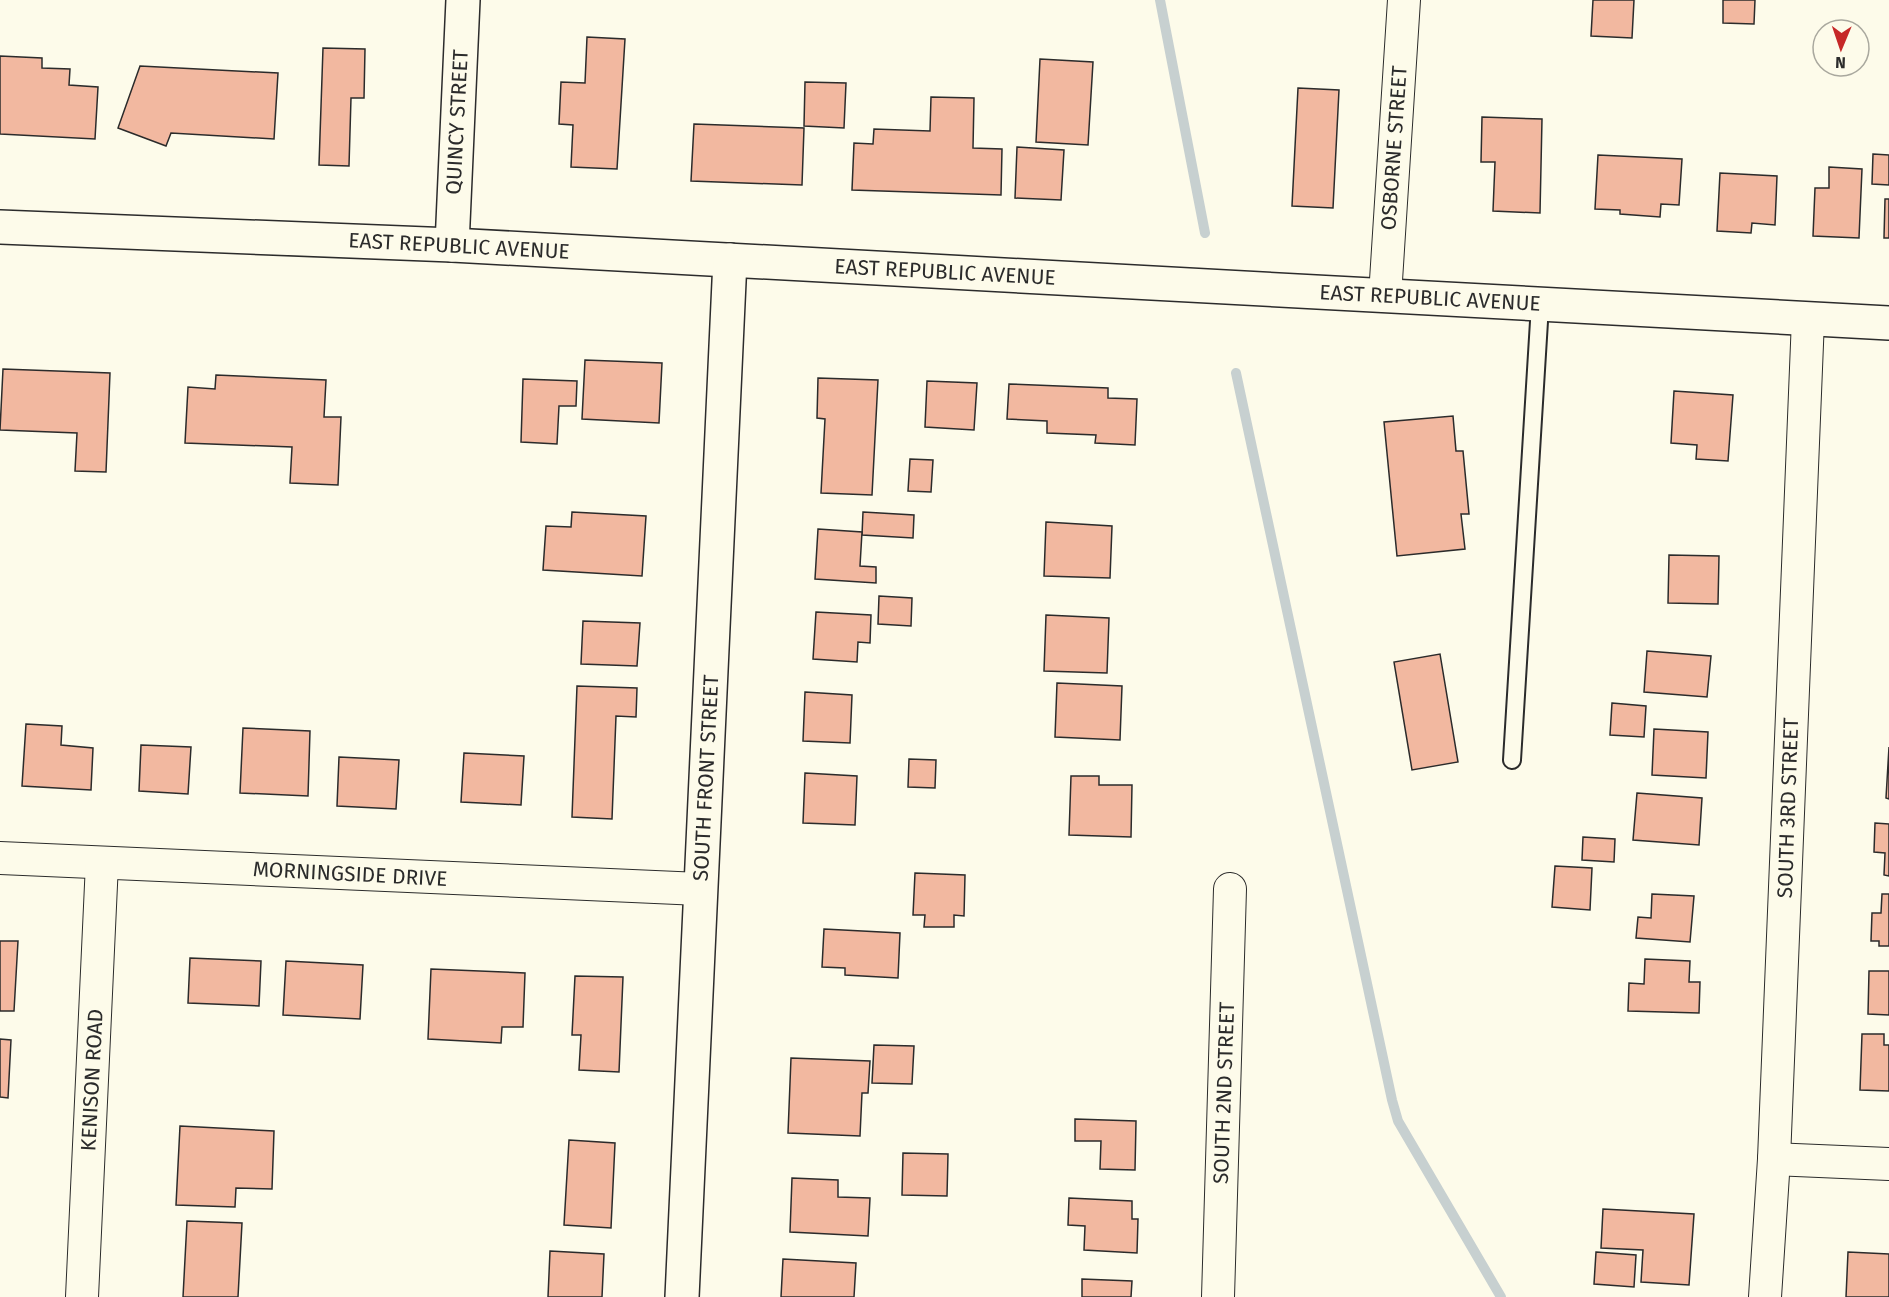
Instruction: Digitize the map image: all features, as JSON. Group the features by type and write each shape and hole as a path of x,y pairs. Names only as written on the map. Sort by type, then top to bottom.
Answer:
{"street":[{"name":"QUINCY STREET","path":"452,244 463,0"},
{"name":"OSBORNE STREET","path":"1385,296 1404,0"},
{"name":"EAST REPUBLIC AVENUE","path":"0,226 452,244 1889,323"},
{"name":"SOUTH FRONT STREET","path":"682,1297 730,260"},
{"name":"SOUTH 3RD STREET","path":"1765,1297 1774,1159 1808,319"},
{"name":"MORNINGSIDE DRIVE","path":"0,858 700,889"},
{"name":"KENISON ROAD","path":"82,1297 102,863"},
{"name":"SOUTH 2ND STREET","path":"1218,1297 1230,890"},
{"path":"1774,1159 1889,1164"}],"lane":[{"path":"1512,760 1540,304"}],"building":[{"path":"1593,0 1634,0 1632,38 1591,36"},
{"path":"1723,0 1755,0 1754,24 1723,23"},
{"path":"587,37 625,39 617,169 571,167 573,125 559,124 561,82 585,83"},
{"path":"323,48 365,49 364,98 351,98 349,166 319,165"},
{"path":"0,56 42,58 42,68 70,69 69,85 98,87 95,139 0,134"},
{"path":"1040,59 1093,62 1088,145 1036,142"},
{"path":"140,66 278,73 274,139 171,133 166,146 118,128"},
{"path":"805,82 846,83 844,128 804,126"},
{"path":"1298,88 1339,90 1333,208 1292,206"},
{"path":"931,97 974,98 973,148 1002,149 1001,195 852,190 854,143 873,144 874,129 930,131"},
{"path":"1482,117 1542,119 1540,213 1493,211 1495,162 1481,162"},
{"path":"694,124 804,128 802,185 691,181"},
{"path":"1017,147 1064,150 1061,200 1015,198"},
{"path":"1873,154 1889,155 1889,185 1872,184"},
{"path":"1598,155 1682,159 1679,205 1661,204 1660,217 1620,214 1620,210 1595,209"},
{"path":"1829,167 1862,169 1859,238 1813,236 1815,188 1829,188"},
{"path":"1720,173 1777,176 1775,225 1752,223 1751,233 1717,231"},
{"path":"1885,199 1889,199 1889,238 1884,238"},
{"path":"585,360 662,363 659,423 582,419"},
{"path":"3,369 110,373 106,472 75,471 77,433 0,430"},
{"path":"216,375 326,380 324,417 341,417 338,485 290,483 292,447 185,443 188,387 215,389"},
{"path":"818,378 878,380 872,495 821,493 825,419 817,418"},
{"path":"523,379 577,381 576,406 559,406 557,444 521,442"},
{"path":"927,381 977,383 974,430 925,427"},
{"path":"1009,384 1108,388 1108,398 1137,399 1135,445 1095,443 1096,435 1047,433 1047,421 1007,419"},
{"path":"1674,391 1733,395 1728,461 1696,459 1697,445 1671,443"},
{"path":"1453,416 1456,451 1463,451 1469,514 1461,514 1465,549 1397,556 1384,422"},
{"path":"910,459 933,460 931,492 908,491"},
{"path":"572,512 646,516 642,576 543,570 546,526 571,527"},
{"path":"863,512 914,515 913,538 862,535"},
{"path":"1046,522 1112,526 1110,578 1044,576"},
{"path":"818,529 862,532 860,566 876,567 876,583 815,579"},
{"path":"1669,555 1719,556 1718,604 1668,603"},
{"path":"879,596 912,598 911,626 878,624"},
{"path":"816,612 871,615 870,643 858,642 857,662 813,659"},
{"path":"1046,615 1109,618 1107,673 1044,671"},
{"path":"583,621 640,623 637,666 581,664"},
{"path":"1647,651 1711,656 1707,697 1644,692"},
{"path":"1440,654 1458,762 1412,770 1394,662"},
{"path":"1057,683 1122,686 1120,740 1055,737"},
{"path":"577,686 637,688 636,717 616,716 612,819 572,817"},
{"path":"805,692 852,695 850,743 803,741"},
{"path":"1612,703 1646,706 1644,737 1610,735"},
{"path":"26,724 62,726 61,745 93,748 91,790 22,786"},
{"path":"243,728 310,731 308,796 240,793"},
{"path":"1654,729 1708,732 1706,778 1652,775"},
{"path":"141,745 191,747 188,794 139,791"},
{"path":"1889,747 1889,799 1886,798"},
{"path":"464,753 524,756 521,805 461,802"},
{"path":"339,757 399,760 396,809 337,806"},
{"path":"909,759 936,760 935,788 908,787"},
{"path":"805,773 857,776 855,825 803,823"},
{"path":"1071,776 1099,776 1099,785 1132,785 1131,837 1069,835"},
{"path":"1637,793 1702,798 1699,845 1633,840"},
{"path":"1875,823 1889,824 1889,876 1884,875 1885,853 1874,852"},
{"path":"1583,837 1615,839 1614,862 1582,860"},
{"path":"1555,866 1592,868 1590,910 1552,907"},
{"path":"915,873 965,875 964,916 954,915 954,927 924,927 925,915 913,915"},
{"path":"1652,894 1694,896 1690,942 1636,938 1638,917 1651,918"},
{"path":"1882,894 1889,894 1889,946 1879,946 1879,941 1871,941 1872,913 1881,913"},
{"path":"824,929 900,933 898,978 845,975 845,968 822,967"},
{"path":"0,941 18,941 14,1011 0,1011"},
{"path":"190,958 261,961 259,1006 188,1003"},
{"path":"1645,959 1690,961 1689,982 1700,982 1699,1013 1628,1011 1629,983 1644,984"},
{"path":"286,961 363,965 360,1019 283,1015"},
{"path":"431,969 525,973 523,1027 502,1027 501,1043 428,1039"},
{"path":"1869,971 1889,971 1889,1015 1868,1014"},
{"path":"575,976 623,977 619,1072 579,1070 581,1035 572,1035"},
{"path":"1862,1034 1884,1034 1884,1045 1889,1045 1889,1091 1860,1090"},
{"path":"0,1039 11,1040 8,1098 0,1097"},
{"path":"874,1045 914,1046 912,1084 872,1083"},
{"path":"791,1058 870,1061 868,1093 862,1093 860,1136 788,1133"},
{"path":"1075,1119 1136,1121 1135,1170 1100,1169 1101,1141 1075,1141"},
{"path":"180,1126 274,1131 272,1189 236,1188 235,1207 176,1205"},
{"path":"569,1140 615,1143 611,1228 564,1225"},
{"path":"903,1153 948,1154 947,1196 902,1195"},
{"path":"792,1178 838,1180 838,1197 870,1198 868,1236 790,1232"},
{"path":"1069,1198 1132,1201 1132,1219 1138,1219 1137,1253 1084,1250 1085,1226 1068,1225"},
{"path":"1603,1209 1694,1214 1689,1285 1641,1282 1643,1250 1601,1248"},
{"path":"187,1221 242,1223 238,1297 183,1297"},
{"path":"550,1251 604,1254 602,1297 548,1297"},
{"path":"1596,1252 1636,1255 1634,1287 1594,1284"},
{"path":"1848,1252 1889,1254 1889,1297 1846,1297"},
{"path":"783,1259 856,1263 854,1297 781,1297"},
{"path":"1082,1279 1132,1281 1131,1297 1082,1297"}],"waterway":[{"path":"1160,0 1205,233"},
{"path":"1236,373 1398,1121 1501,1297"}]}
